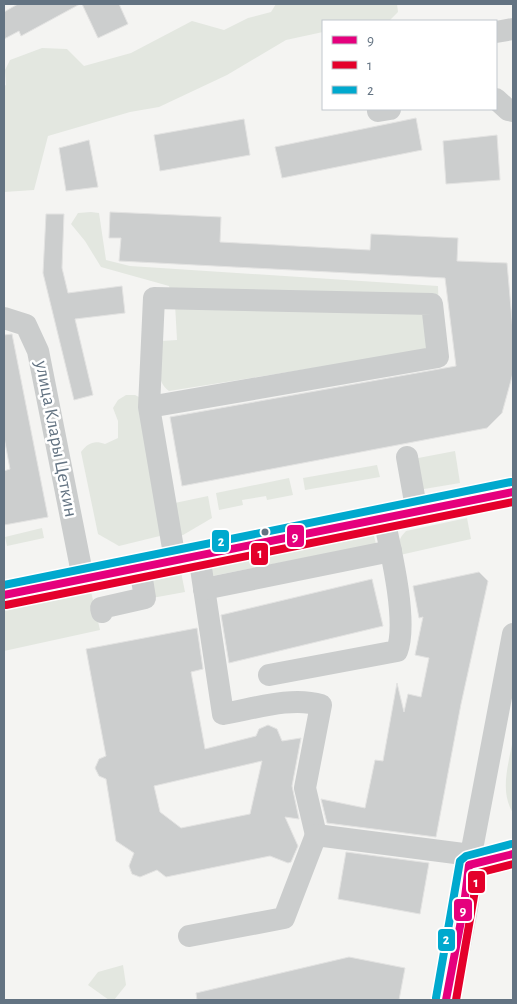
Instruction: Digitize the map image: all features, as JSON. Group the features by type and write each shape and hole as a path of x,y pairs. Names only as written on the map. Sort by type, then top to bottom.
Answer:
{"main road":[{"path":"4,595 417,513 513,492"},
{"path":"446,1000 464,905 470,860 513,854"}],"street":[{"path":"497,32 513,29"},
{"path":"497,100 508,110 513,111"},
{"path":"150,407 438,357 432,304 154,298 150,407 187,558 204,589 223,714 284,704 312,702 321,704 305,788 316,835 284,918 189,936"},
{"name":"улица Клары Цеткин","path":"4,318 26,325 38,350 83,578"},
{"path":"407,457 417,513"},
{"path":"268,675 397,651 401,640 391,551 384,519"},
{"path":"204,589 391,551"},
{"path":"102,612 101,608 145,598 140,567"},
{"path":"316,835 470,860 513,634"}],"shaded area":[{"path":"276,4 397,4 398,12 390,20 322,20 322,32 286,40 227,75 159,107 130,112 48,136 34,190 4,192 4,86 6,85 5,70 10,60 42,48 67,49 84,66 131,53 192,21 224,30 248,18 271,12"},
{"path":"78,213 99,213 106,260 130,266 438,286 439,319 427,350 169,391 161,381 159,369 161,341 177,340 175,304 169,286 101,267 85,241 71,224"},
{"path":"126,395 135,395 141,398 168,534 119,546 98,534 81,452 92,443 105,444 118,438 118,421 113,408 118,400"},
{"path":"455,451 460,483 418,490 413,459"},
{"path":"377,465 380,477 305,490 303,478"},
{"path":"289,478 293,495 267,500 266,496 242,500 243,505 219,510 216,493"},
{"path":"208,496 212,518 183,535 174,538 170,504"},
{"path":"467,518 471,539 400,555 399,542 406,531"},
{"path":"42,528 44,538 7,546 5,537"},
{"path":"373,532 376,544 212,576 210,565"},
{"path":"181,572 185,592 152,598 153,577"},
{"path":"89,583 100,630 4,651 4,602"},
{"path":"513,739 513,813 507,796 506,777"},
{"path":"123,965 126,985 114,1000 109,1000 88,985 98,972"}],"building":[{"path":"18,4 80,4 21,36 19,31 4,39 4,12"},
{"path":"82,4 119,4 128,24 98,38"},
{"path":"416,118 422,150 282,178 275,147"},
{"path":"244,119 250,155 160,171 154,135"},
{"path":"497,135 500,180 446,184 443,141"},
{"path":"89,140 98,187 66,191 59,148"},
{"path":"110,212 221,217 220,242 370,250 371,234 458,238 457,261 507,263 513,331 513,373 502,413 487,428 182,486 170,417 456,366 445,278 119,261 121,238 109,238"},
{"path":"46,214 64,214 62,268 68,293 122,286 125,313 75,319 93,395 74,400 43,273"},
{"path":"12,334 48,517 4,525 4,471 10,469 4,437 4,335"},
{"path":"479,572 488,581 461,704 436,837 327,823 321,799 365,808 375,760 383,761 397,683 404,712 408,694 421,697 429,658 415,655 423,617 419,618 413,586"},
{"path":"372,579 383,626 229,663 221,615"},
{"path":"197,628 203,669 191,672 205,749 256,736 259,729 268,725 277,729 282,741 301,738 292,786 299,819 285,817 298,846 291,862 288,863 270,856 166,877 157,870 140,877 132,874 129,866 134,853 116,841 106,779 99,776 95,768 99,759 106,756 86,649","holes":["262,761 250,814 181,828 160,812 154,786"]},
{"path":"346,852 429,863 420,914 338,899"},
{"path":"349,957 405,968 399,1000 197,1000 196,993"}],"transit line":[{"name":"2","path":"4,585 511,482"},
{"name":"9","path":"4,595 513,492"},
{"name":"1","path":"6,605 513,502"},
{"name":"2","path":"436,998 460,861 466,856 511,844"},
{"name":"9","path":"446,1000 464,905 469,865 513,854"},
{"name":"1","path":"456,1000 478,873 513,864"}]}
